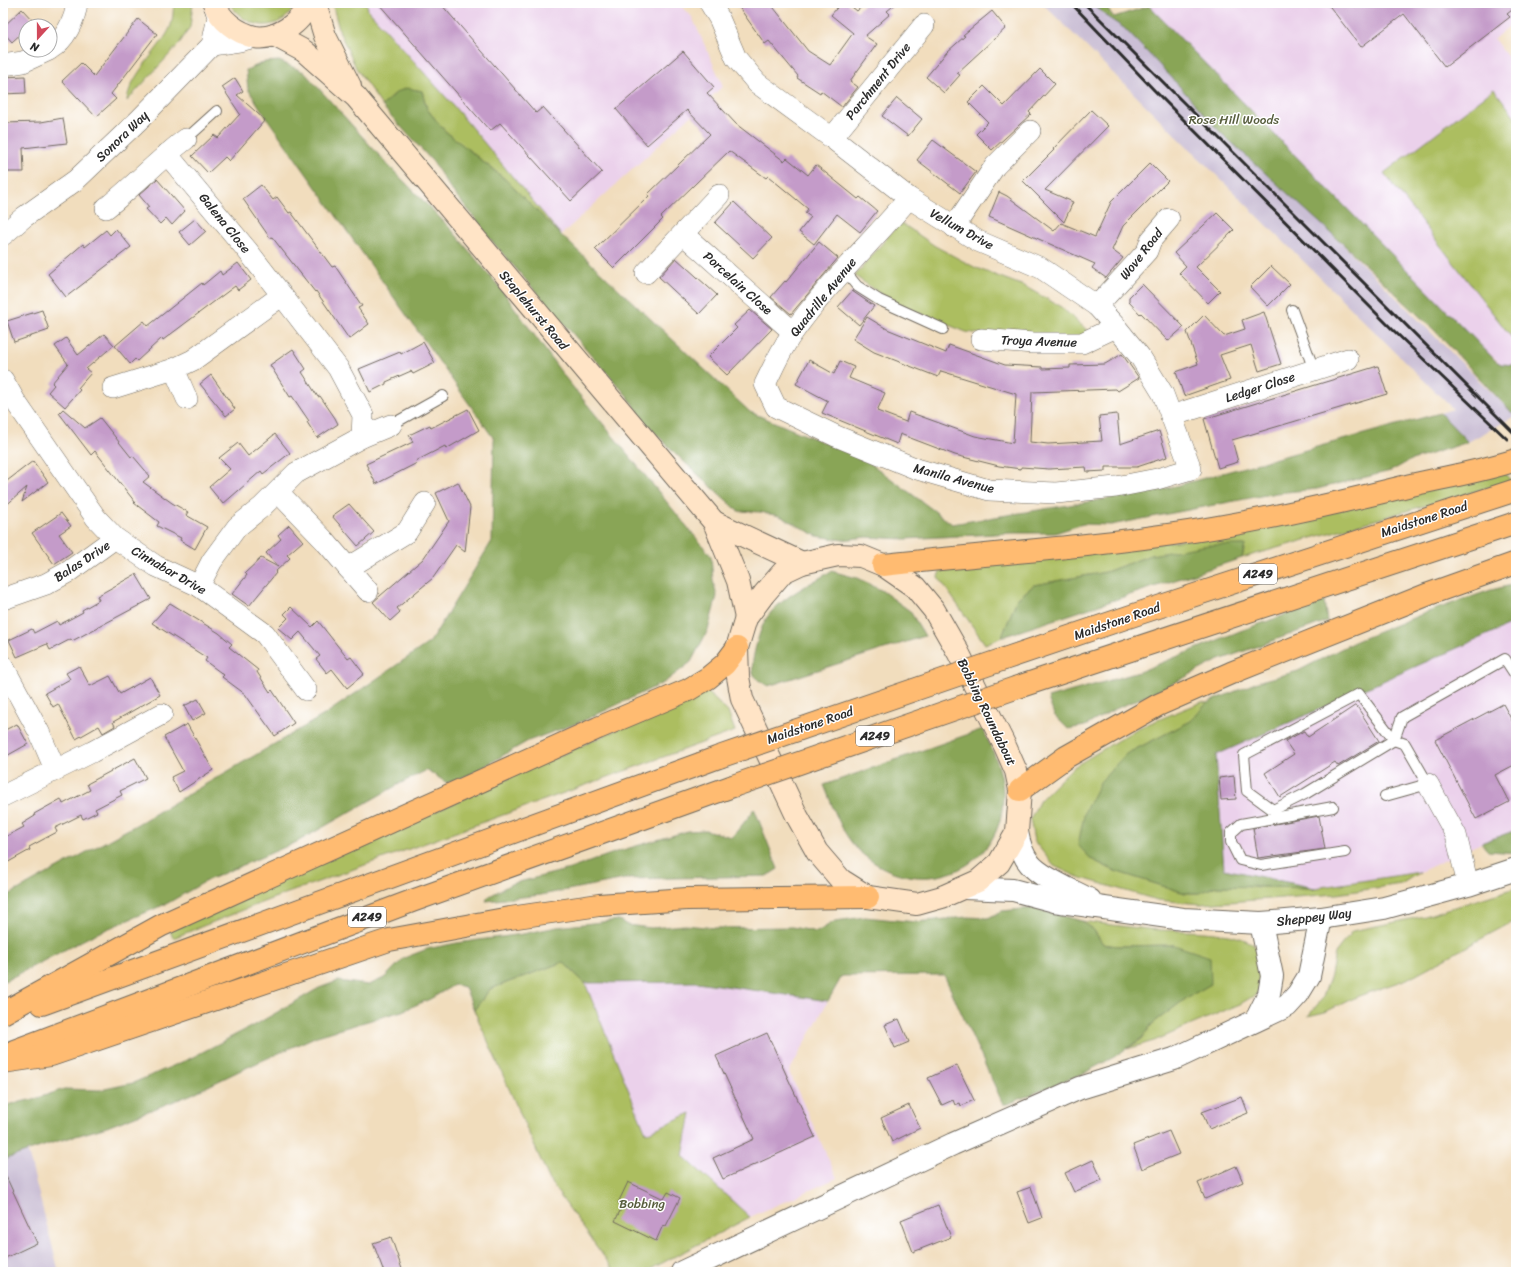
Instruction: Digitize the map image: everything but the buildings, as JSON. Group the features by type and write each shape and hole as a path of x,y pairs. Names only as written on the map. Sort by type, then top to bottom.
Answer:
{"highway":[{"path":"882,565 1085,546 1194,531 1290,514 1435,479 1490,469 1516,460"},
{"name":"Maidstone Road","path":"3,1018 719,757 1158,607 1514,490"},
{"name":"A249","path":"3,1056 412,900 733,786 1018,687 1516,523"},
{"path":"1020,790 1066,757 1158,705 1231,673 1429,594 1516,563"},
{"path":"3,1013 162,925 598,728 688,690 708,678 725,664 737,648"},
{"path":"3,1062 51,1055 389,940 510,918 599,906 687,899 868,897"}],"main road":[{"path":"265,36 288,29 299,19 308,3"},
{"name":"Staplehurst Road","path":"314,3 325,36 356,97"},
{"name":"Staplehurst Road","path":"214,4 221,17 235,28 265,36 304,51 356,97 714,522 738,581 746,618"},
{"name":"Staplehurst Road","path":"714,522 802,563"},
{"name":"Bobbing Roundabout","path":"838,555 861,556 882,565 915,587 934,610 958,652 1005,746 1016,771 1020,790 1017,832 999,863 978,881 942,897 917,904 868,897 841,880 817,852 797,816 742,699 738,677 737,648 746,618 764,594 783,572 802,563 838,555"}],"street":[{"path":"58,41 68,31 76,15 78,3"},
{"name":"Vellum Drive","path":"710,3 719,18 736,58 757,83 832,138 909,198 978,241 1041,268 1097,306 1141,358 1163,394 1191,469"},
{"path":"214,4 218,18 212,45 265,36"},
{"name":"Parchment Drive","path":"832,138 924,25"},
{"name":"Sonora Way","path":"3,235 24,217 76,180 140,119 212,45"},
{"path":"3,65 23,62 32,58"},
{"path":"954,227 995,166 1030,131"},
{"path":"106,208 134,186 186,138"},
{"name":"Galena Close","path":"167,154 247,250 338,368 363,415 362,437"},
{"path":"646,272 719,195"},
{"name":"Quadrille Avenue","path":"776,407 765,384 793,332 843,269 884,227 909,198"},
{"path":"3,214 24,217"},
{"name":"Wove Road","path":"1097,306 1147,251 1151,240 1169,219"},
{"name":"Porcelain Close","path":"683,234 793,332"},
{"path":"113,388 174,369 193,360 281,296"},
{"name":"Troya Avenue","path":"981,339 1033,343 1082,343 1116,327"},
{"name":"Ledger Close","path":"1171,416 1348,359"},
{"path":"174,369 187,399"},
{"name":"Cinnabar Drive","path":"3,380 15,401 96,518 115,538 156,566 199,586 264,634 306,690"},
{"name":"Manila Avenue","path":"776,407 836,436 917,469 989,490 1056,494 1116,487 1157,479 1191,469"},
{"path":"199,586 212,561 237,527 278,492 296,473 362,437 391,425"},
{"path":"278,492 324,540 368,591"},
{"path":"348,568 407,532 425,504"},
{"name":"Balas Drive","path":"3,599 52,581 68,572 115,538"},
{"path":"3,666 38,732 55,769"},
{"path":"3,796 92,752 162,714"},
{"path":"1428,784 1456,835 1468,885"},
{"name":"Sheppey Way","path":"1017,832 1020,845 1030,865 1051,880 1106,908"},
{"name":"Sheppey Way","path":"964,888 1013,890 1054,901 1184,919 1261,923 1321,918 1384,908 1468,885 1516,869"},
{"path":"682,1272 967,1137 1080,1088 1174,1060 1287,1006 1298,994 1309,976 1321,918"},
{"path":"1256,1020 1269,994 1272,976 1261,923"}],"lane":[{"path":"186,138 217,111"},
{"path":"843,269 857,286 879,300 943,329"},
{"path":"1292,310 1314,370"},
{"path":"391,425 443,396"},
{"path":"1385,796 1428,784 1405,744 1394,740 1359,694 1244,755 1248,790 1273,810 1305,794 1394,740 1402,717 1499,662 1505,659 1516,676"},
{"path":"1334,807 1241,824 1231,833 1231,842 1240,860 1261,865 1345,852"}],"shaded area":[{"path":"367,3 679,3 692,17 723,86 561,235 452,104 368,10"},
{"path":"1042,3 1102,3 1114,17 1515,416 1468,442 1440,413 1453,409"},
{"path":"1152,3 1516,3 1516,20 1494,39 1516,68 1516,365 1501,364 1485,350 1149,6"},
{"path":"1516,621 1516,830 1481,843 1420,872 1315,888 1224,869 1216,755 1265,729"},
{"path":"697,982 828,1001 789,1072 837,1178 750,1217 683,1156 646,1133 585,983"},
{"path":"28,1152 59,1272 3,1272 3,1160"}],"green space":[{"path":"174,3 193,3 190,27 179,44 127,101 132,83 169,30"},
{"path":"229,3 297,3 290,13 282,20 273,24 264,25 245,19 236,12"},
{"path":"332,3 367,3 368,10 452,104 561,235 505,179 444,130 427,109 422,91 409,89 400,91 392,96 382,106 356,68 340,33"},
{"name":"Rose Hill Woods","path":"1093,3 1102,3 1114,17 1149,6 1496,361 1501,364 1516,365 1516,417 1434,330 1340,241 1220,132 1172,78 1124,28 1107,17"},
{"path":"279,61 304,72 388,165 451,229 501,289 564,376 711,556 713,580 717,596 708,630 691,662 665,682 583,721 528,741 471,774 447,783 427,770 401,783 297,842 208,880 168,903 93,935 3,982 3,898 134,826 324,715 430,642 492,541 494,439 264,114 248,89 246,70 265,62"},
{"path":"407,88 422,91 427,109 444,130 507,181 561,235 750,412 866,460 952,524 1161,490 1440,413 1468,442 1409,461 1391,471 1317,489 1276,493 1111,525 1083,524 1055,533 1012,533 905,539 866,537 843,540 817,536 780,516 760,512 738,511 680,458 645,423 628,397 490,239 450,188 433,162 382,106 397,92"},
{"path":"1494,89 1516,118 1516,335 1512,338 1384,173"},
{"path":"900,222 935,246 976,268 1024,286 1061,307 1088,331 1078,340 994,336 966,332 892,302 855,276"},
{"path":"1504,472 1511,481 1242,558 1245,545 1151,555 1106,572 1034,585 1017,599 1002,637 985,644 938,577 940,571 1233,534"},
{"path":"1209,545 1245,545 1242,558 1002,637 1017,599 1034,585 1106,572 1151,555"},
{"path":"831,571 857,578 881,590 910,611 925,636 768,686 755,676 752,667 757,643 765,620 781,602 789,596"},
{"path":"1516,584 1516,622 1216,755 1224,869 1315,888 1216,886 1200,893 1185,893 1115,871 1091,859 1078,845 1085,811 1100,782 1126,754 1191,721 1207,703 1260,681 1298,671 1354,642 1425,613 1491,590"},
{"path":"1324,601 1327,621 1217,661 1162,689 1113,710 1085,726 1068,729 1054,715 1048,698 1139,672 1240,631"},
{"path":"705,690 728,712 735,731 271,899 173,938 170,931"},
{"path":"1202,702 1207,703 1191,721 1126,754 1091,859 1115,871 1185,893 1200,893 1216,886 1315,888 1420,872 1401,884 1337,894 1201,904 1157,900 1078,877 1054,866 1034,841 1030,819 1040,800 1072,768 1138,728"},
{"path":"983,729 999,768 1003,784 1003,792 1000,820 989,843 973,861 953,872 929,877 905,875 880,866 858,850 842,828 824,785"},
{"path":"754,808 778,869 767,876 625,879 541,895 486,901 488,897 511,884 570,869 619,851 688,831 705,830 732,837 751,814"},
{"path":"1516,830 1516,853 1488,851 1481,843"},
{"path":"1516,888 1516,920 1407,979 1356,997 1325,1012 1308,1016 1322,999 1331,975 1335,953 1352,931 1425,916"},
{"path":"1033,908 1082,921 1093,929 1103,944 1117,946 1174,945 1210,957 1211,984 1188,997 1152,1024 1142,1038 1114,1057 1084,1073 1008,1104 1003,1104 944,975 842,976 828,1001 697,982 585,983 563,962 490,989 474,1010 465,987 454,985 430,999 402,1011 317,1036 190,1095 107,1127 55,1142 3,1160 3,1106 38,1098 64,1089 100,1090 133,1083 189,1059 260,1022 319,988 338,981 369,985 384,978 404,958 427,949 457,943 523,934 557,927 619,920 627,925 651,928 685,925 715,928 792,927 817,932 835,921 865,917 916,922 967,917 988,918 1002,911"},
{"path":"1082,921 1160,930 1216,933 1242,939 1255,946 1261,960 1264,982 1257,994 1240,1004 1154,1041 1127,1049 1142,1039 1152,1024 1188,997 1211,984 1174,945 1117,946 1103,944 1093,929"},
{"name":"Bobbing","path":"563,962 585,983 646,1133 691,1113 683,1156 750,1217 645,1272 615,1272 551,1183 474,1010 490,989"}],"railway":[{"path":"1071,3 1154,90 1392,329 1507,439"},
{"path":"1084,3 1516,435"}]}
